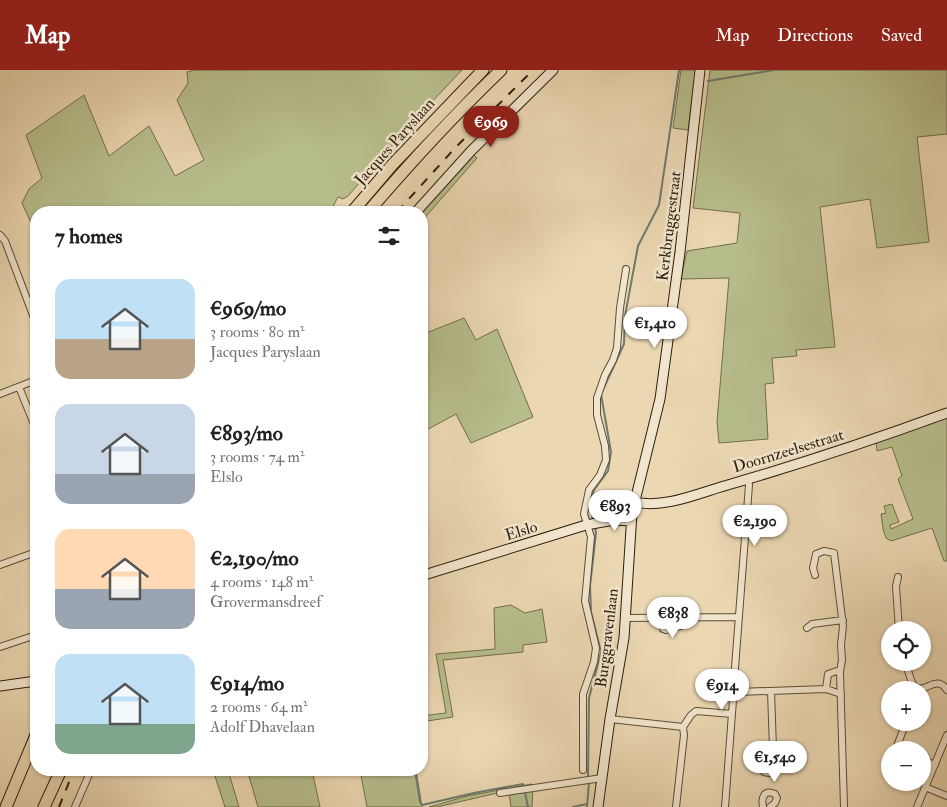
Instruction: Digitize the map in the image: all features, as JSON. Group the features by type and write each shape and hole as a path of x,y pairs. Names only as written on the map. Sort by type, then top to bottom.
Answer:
{"highway":[{"name":"Jacques Paryslaan","path":"357,206 393,164 483,70"},
{"name":"Jacques Paryslaan","path":"373,206 431,140 501,70"},
{"path":"6,807 30,749"},
{"path":"44,807 58,776"}],"main road":[{"path":"421,206 471,151 553,70"},
{"name":"Kerkbruggestraat","path":"635,502 663,382 680,252 700,70"},
{"name":"Doornzeelsestraat","path":"635,502 660,503 748,479 947,413"},
{"name":"Burggravenlaan","path":"598,807 626,618 632,521 635,502"},
{"name":"Elslo","path":"428,574 591,524 621,520 632,521"},
{"path":"0,686 30,682"}],"street":[{"path":"0,235 5,241 30,307"},
{"path":"584,770 583,694 594,662 596,648 585,602 591,546 591,524 584,514 589,490 600,475 606,460 597,398 617,348 620,308 626,269"},
{"path":"0,394 30,382"},
{"path":"19,387 30,414"},
{"path":"738,692 734,681 750,485 748,479"},
{"path":"815,575 813,560 816,554 824,551 834,554 843,620 840,672 844,807"},
{"path":"0,565 30,554"},
{"path":"898,577 896,586 898,621"},
{"path":"626,618 739,617"},
{"path":"662,619 663,629 666,630 684,625 686,618"},
{"path":"807,628 812,624 843,620"},
{"path":"0,647 30,637"},
{"path":"908,671 913,684 917,688 921,689 938,682 947,690"},
{"path":"826,689 828,674 840,672"},
{"path":"738,692 826,689 841,694"},
{"path":"725,807 733,700 738,692"},
{"path":"771,692 772,757"},
{"path":"676,807 684,727 691,715 696,711 732,714"},
{"path":"610,719 684,727"},
{"path":"931,773 947,736"},
{"path":"75,807 88,776"},
{"path":"500,792 602,778"},
{"path":"931,789 947,796"},
{"path":"917,807 924,791"},
{"path":"763,807 762,798 765,793 769,792 775,794 777,798 775,804 770,807"}],"green space":[{"path":"194,70 462,70 409,126 348,196 343,199 338,197 333,206 30,206 30,221 22,203 29,189 42,178 26,135 84,95 109,156 149,126 175,176 204,160 177,100 188,83 187,72"},
{"path":"681,70 696,70 688,130 673,128"},
{"path":"710,70 947,70 947,134 917,137 929,242 877,248 870,199 820,207 835,347 796,350 797,356 772,358 774,383 765,384 768,439 719,443 717,422 729,278 681,279 687,251 737,243 740,213 693,208"},
{"path":"474,155 477,158 428,214 427,206"},
{"path":"464,318 476,340 497,329 533,417 471,443 456,414 428,429 428,332"},
{"path":"947,417 947,561 944,561 932,528 891,541 886,538 881,514 886,513 884,506 892,504 899,522 890,525 891,529 913,519 898,479 902,476 892,447 877,451 876,442"},
{"path":"511,605 525,613 542,609 547,642 523,645 523,652 443,660 453,717 428,721 428,715 446,713 436,654 495,649 494,608"},
{"path":"215,776 230,776 239,807 225,807"},
{"path":"249,776 313,776 320,807 258,807"},
{"path":"361,776 417,776 422,807 367,807"},
{"path":"532,784 437,807 429,807 467,796"},
{"path":"533,788 532,807 511,807 509,792"}],"waterway":[{"path":"593,521 590,502 594,490 608,471 611,452 601,394 624,344 625,316 638,246 659,205 679,70"},
{"path":"708,81 774,70"},
{"path":"588,777 589,698 601,652 591,612 590,586 596,533 595,526"},
{"path":"416,776 422,805 523,784 524,787"},
{"path":"587,807 589,782"},
{"path":"525,792 528,807"},
{"path":"573,807 587,804"}],"railway":[{"path":"402,206 455,148 533,70"},
{"path":"59,807 72,776"}]}
